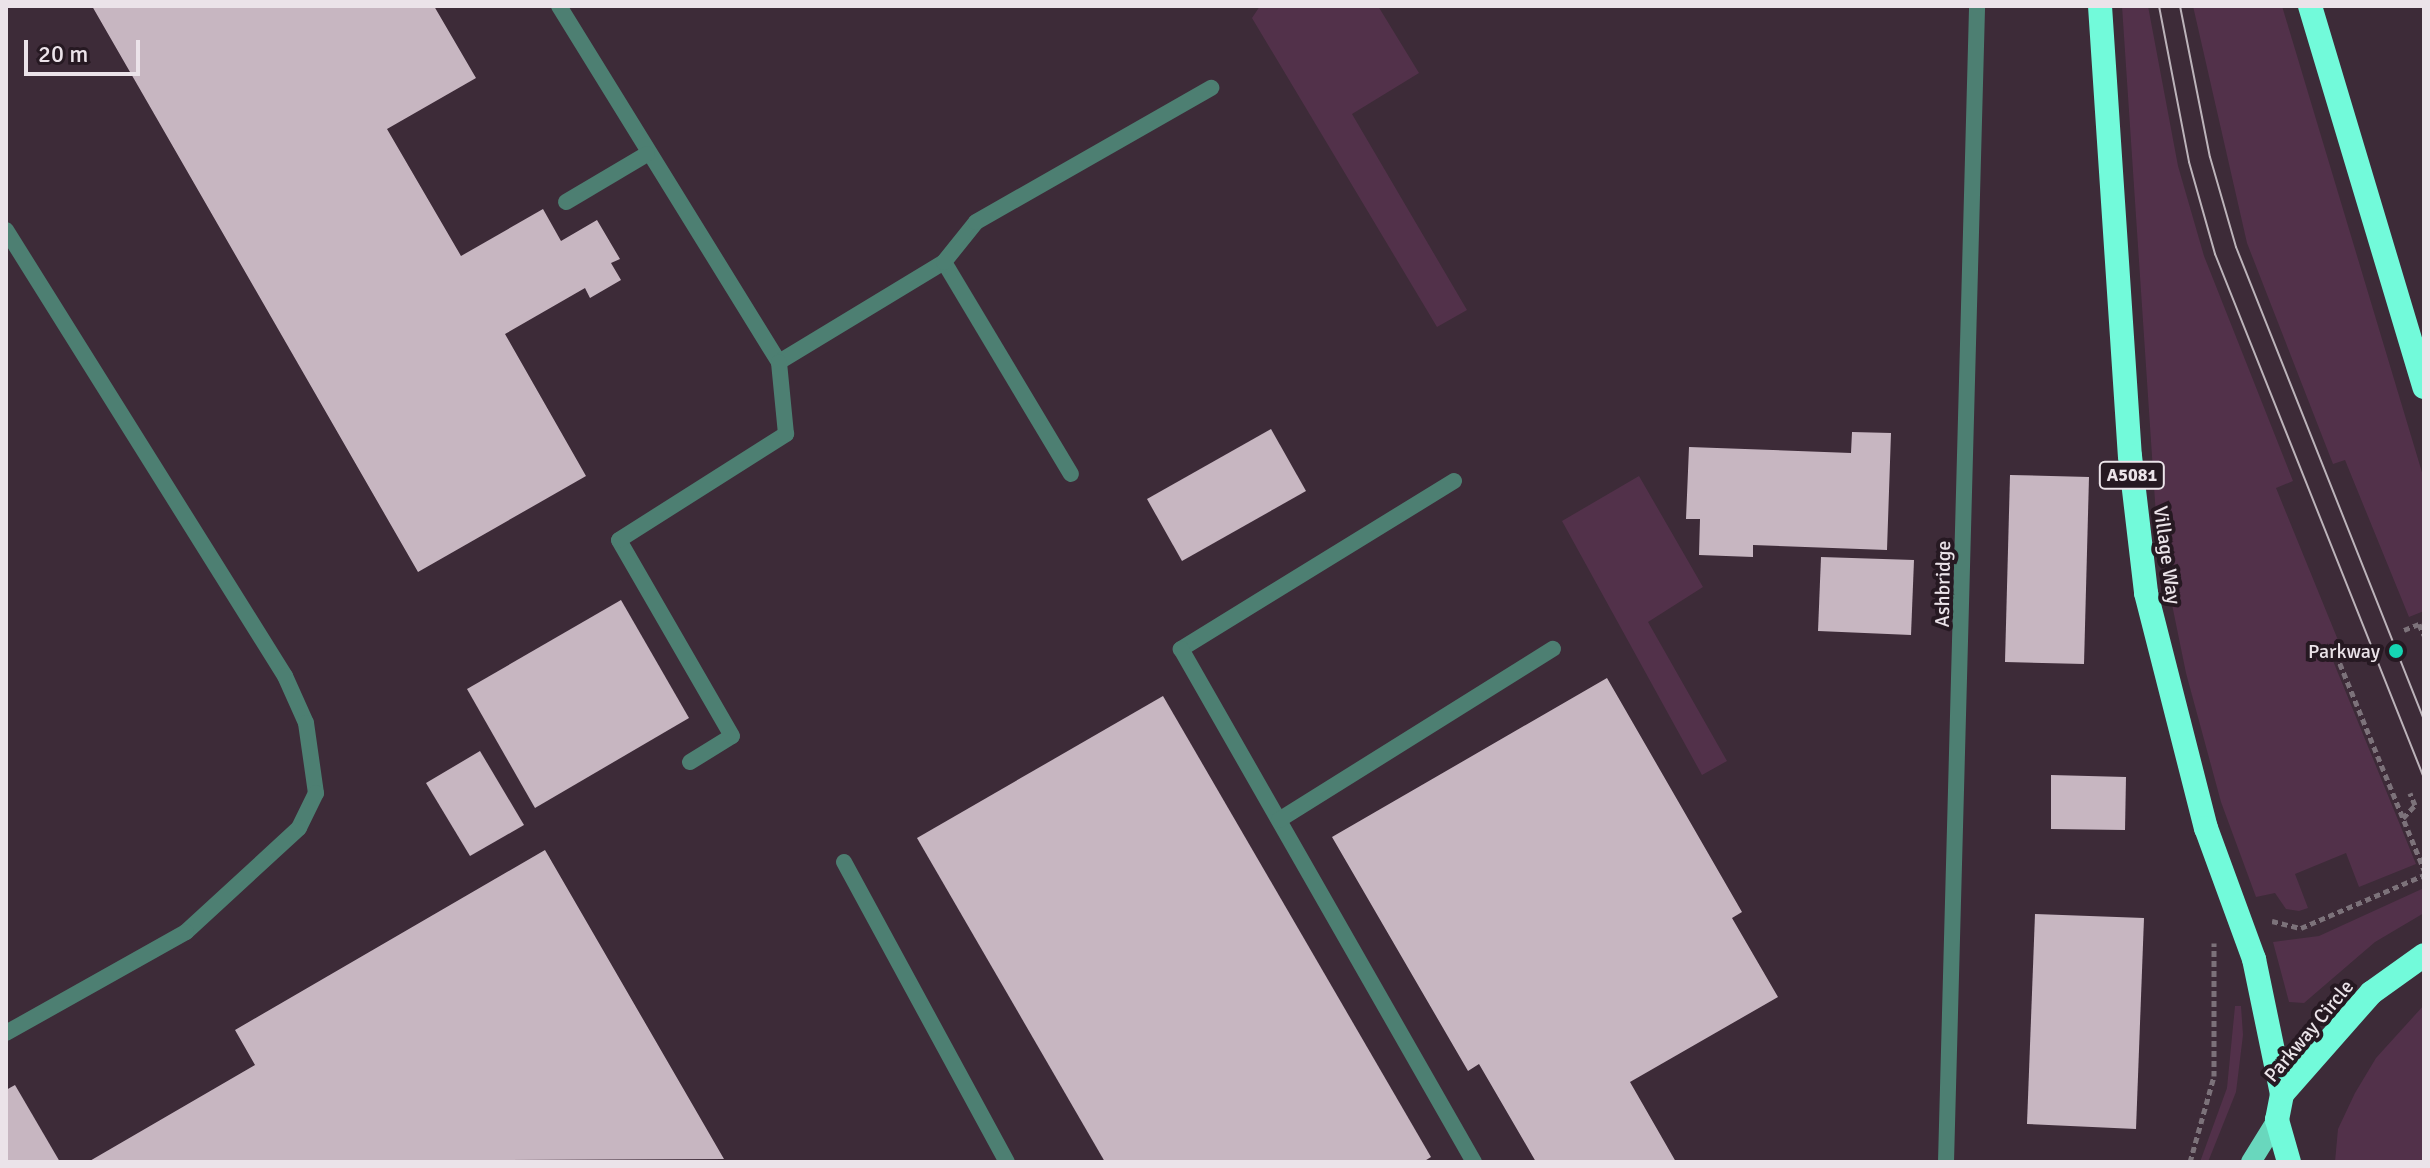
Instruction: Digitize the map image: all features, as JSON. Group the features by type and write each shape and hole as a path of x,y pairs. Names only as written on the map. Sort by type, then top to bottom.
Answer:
{"highway":[{"name":"Village Way","path":"2100,6 2130,456 2146,593 2206,828 2254,959 2282,1094"},
{"path":"2310,6 2424,387"},
{"name":"Parkway Circle","path":"2289,1162 2277,1120 2282,1094 2371,993 2424,955"}],"main road":[{"path":"2251,1162 2277,1120"}],"street":[{"path":"559,6 647,154 779,362 786,434 619,540 732,736 690,762"},
{"name":"Ashbridge","path":"1946,1162 1977,6"},
{"path":"779,362 944,262 976,222 1211,88"},
{"path":"566,202 647,154"},
{"path":"6,230 285,676 306,723 316,793 299,828 186,932 6,1033"},
{"path":"944,262 1071,474"},
{"path":"1454,481 1181,649 1474,1162"},
{"path":"1279,820 1553,649"},
{"path":"844,862 1007,1162"}],"path":[{"path":"2404,630 2419,624 2424,635"},
{"path":"2266,922 2301,928 2424,873 2336,654 2352,648"},
{"path":"2403,818 2415,805 2410,793"},
{"path":"2190,1162 2214,1076 2219,983 2210,944 2223,939"}],"shaded area":[{"path":"6,6 2424,6 2424,1162 6,1162"},
{"path":"1260,6 1378,6 1419,73 1352,114 1467,310 1437,327 1252,18"},
{"path":"2122,6 2148,6 2178,166 2204,256 2293,481 2276,488 2340,645 2329,651 2416,864 2359,887 2346,853 2295,874 2308,908 2299,911 2286,909 2275,893 2256,897 2221,802 2186,673 2157,531"},
{"path":"2193,6 2282,6 2424,479 2424,611 2409,617 2345,460 2333,464 2247,243"},
{"path":"1639,476 1703,587 1648,622 1727,761 1702,775 1562,521"},
{"path":"2424,888 2424,913 2375,942 2304,1003 2289,1002 2273,942 2319,936"},
{"path":"2424,1005 2424,1162 2335,1162 2338,1129 2355,1093 2376,1058"},
{"path":"2235,1006 2241,1006 2243,1035 2236,1092 2208,1162 2200,1162 2227,1088"}],"building":[{"path":"92,6 434,6 476,78 387,129 461,256 543,209 561,241 597,220 620,259 611,263 621,280 590,298 585,288 505,334 586,476 418,572"},
{"path":"1271,429 1306,491 1182,561 1147,499"},
{"path":"1852,432 1891,433 1887,550 1753,545 1753,557 1699,555 1700,519 1686,519 1689,447 1851,453"},
{"path":"2010,475 2089,477 2084,664 2005,662"},
{"path":"1821,557 1914,560 1911,635 1818,631"},
{"path":"621,600 689,718 535,808 467,689"},
{"path":"1607,678 1742,912 1732,918 1778,997 1630,1082 1676,1162 1536,1162 1479,1064 1468,1071 1332,837"},
{"path":"1163,696 1431,1157 1423,1162 1105,1162 917,838"},
{"path":"480,751 524,825 470,856 426,783"},
{"path":"2051,775 2126,777 2125,830 2051,829"},
{"path":"545,850 724,1159 88,1162 255,1065 235,1030"},
{"path":"2035,914 2144,918 2136,1129 2027,1124"},
{"path":"15,1085 60,1162 6,1162 6,1090"}],"tram line":[{"path":"2159,6 2189,162 2215,254 2424,778"},
{"path":"2180,6 2210,157 2236,247 2424,720"}],"place":[{"name":"Parkway","path":"2396,651"}]}
